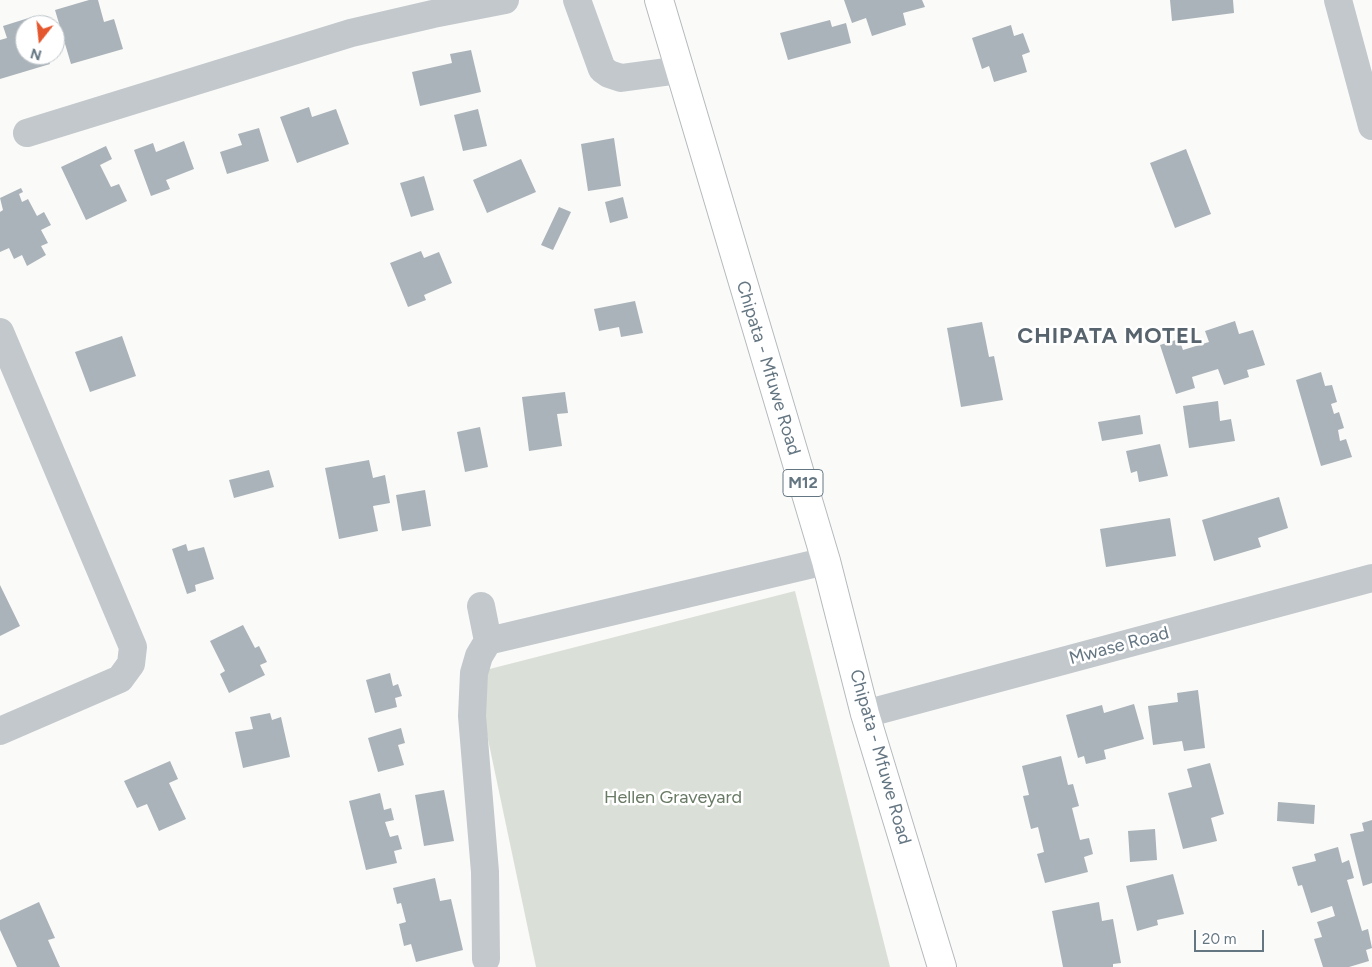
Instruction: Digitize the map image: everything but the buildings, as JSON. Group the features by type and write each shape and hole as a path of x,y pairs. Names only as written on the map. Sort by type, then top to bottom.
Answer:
{"main road":[{"name":"Chipata - Mfuwe Road","path":"660,0 826,560 865,714 942,967"}],"street":[{"path":"27,134 351,33 505,0"},
{"path":"577,0 602,69 609,74 621,78 680,70"},
{"path":"1338,0 1372,126"},
{"path":"0,332 132,647 131,664 120,678 0,731"},
{"path":"488,641 826,560"},
{"name":"Mwase Road","path":"865,714 1372,578"},
{"path":"481,606 488,641 479,656 474,673 472,716 485,872 486,959"}],"green space":[{"name":"Hellen Graveyard","path":"795,591 890,967 536,967 474,673"}],"district":[{"name":"CHIPATA MOTEL","path":"1110,337"}]}
